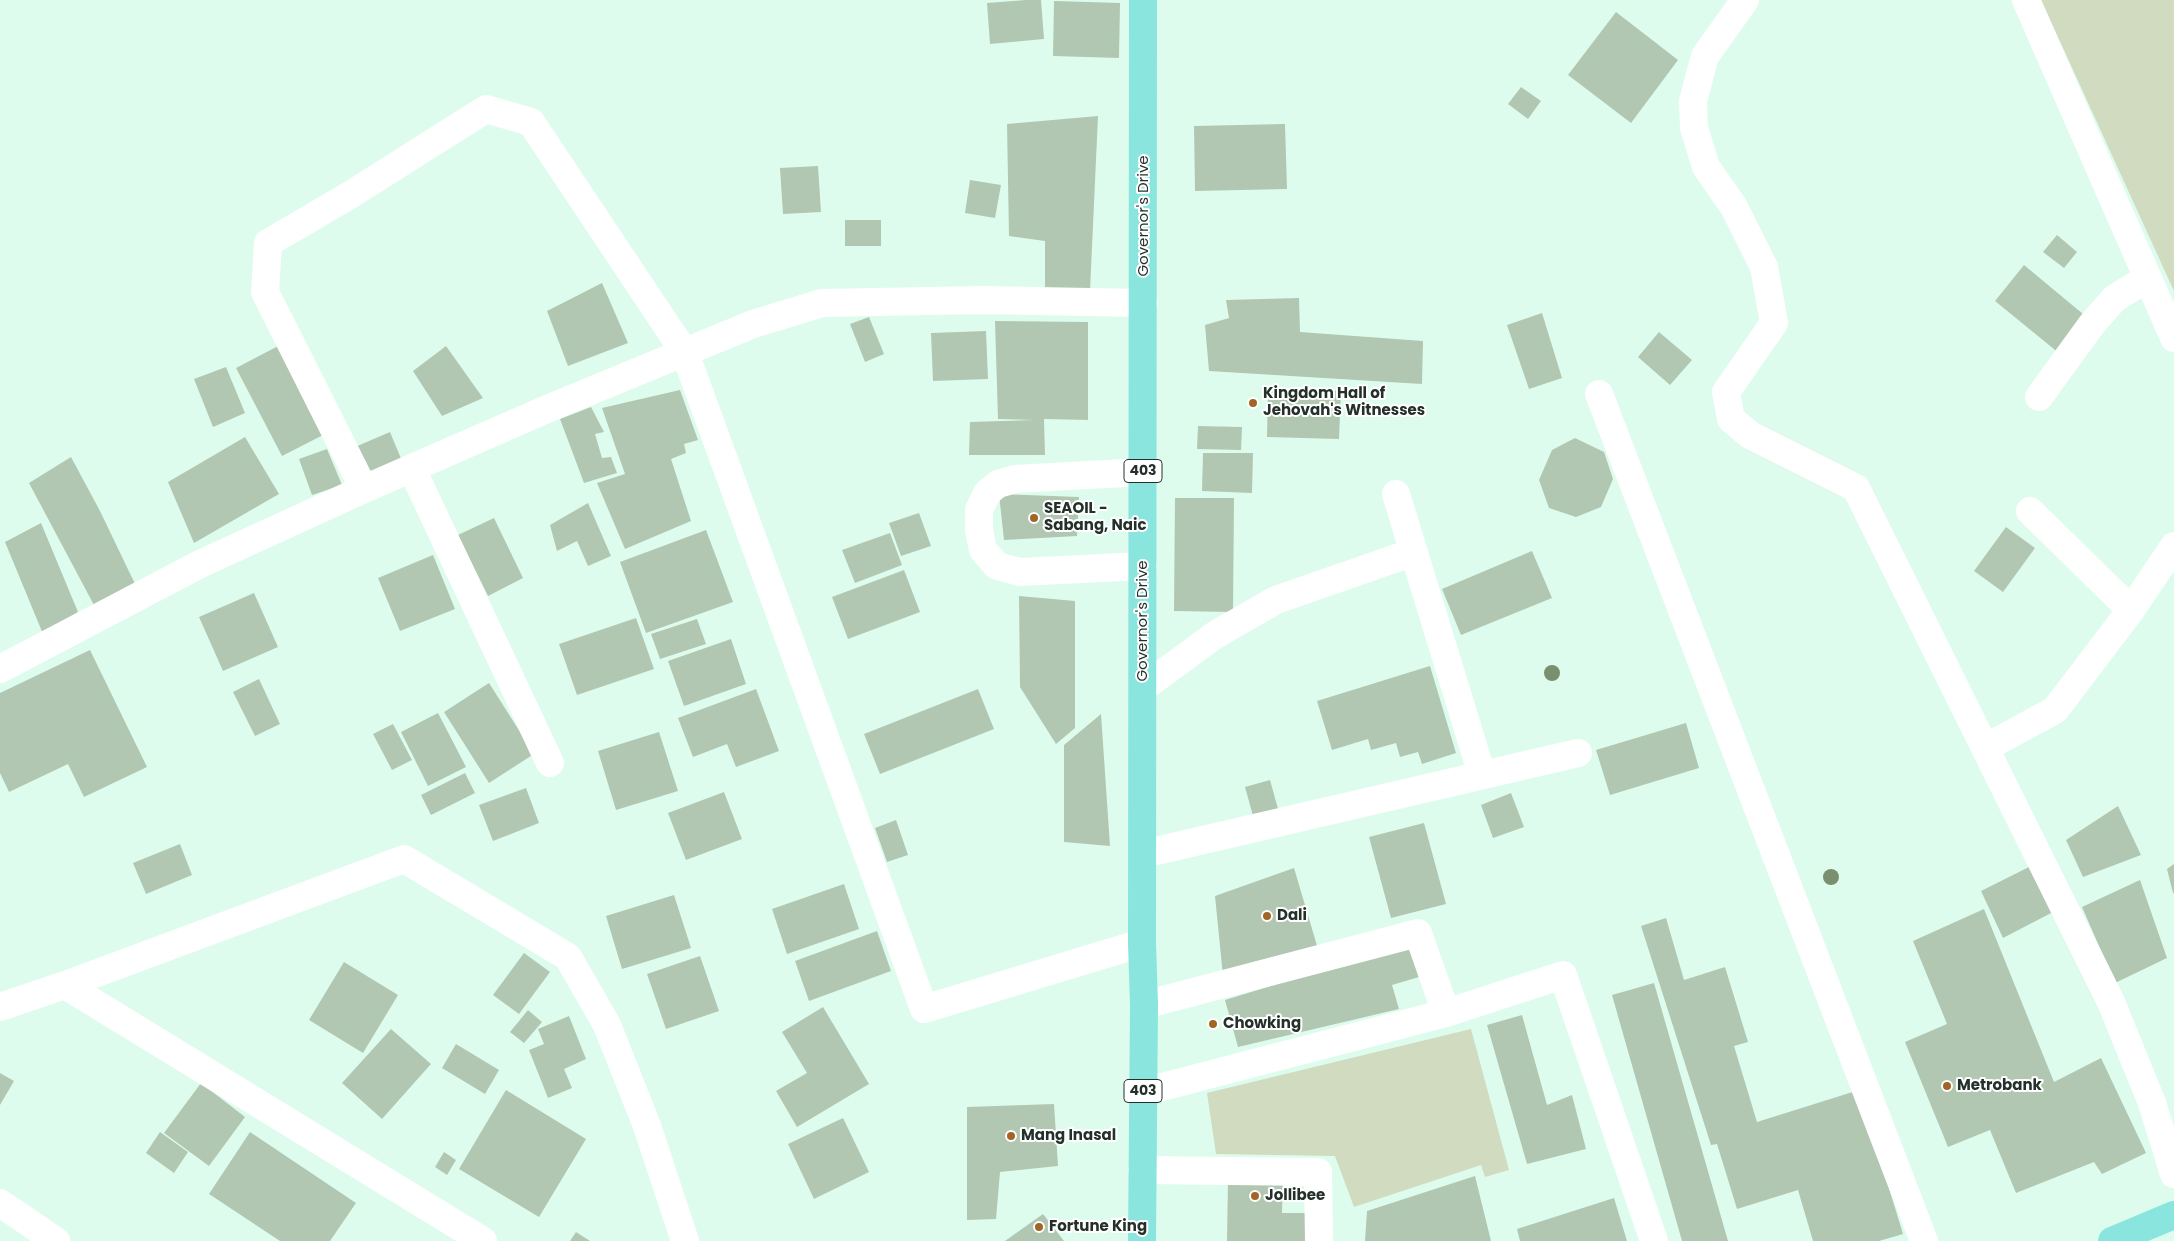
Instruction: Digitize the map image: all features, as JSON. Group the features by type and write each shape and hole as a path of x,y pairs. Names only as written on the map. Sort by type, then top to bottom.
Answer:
{"main road":[{"name":"Governor's Drive","path":"1142,1241 1144,1005 1142,943 1142,688 1144,0"},
{"path":"2112,1241 2174,1215"}],"street":[{"path":"1745,0 1705,56 1693,101 1694,128 1706,168 1734,207 1764,266 1774,323 1726,392 1731,419 1750,435 1856,488 2111,1002 2168,1140 2174,1174"},
{"path":"2026,0 2174,338"},
{"path":"364,489 265,292 268,243 350,195 486,109 531,122 685,353 924,1009 1142,943"},
{"path":"2039,397 2092,324 2115,298 2148,278"},
{"path":"0,669 200,564 364,489 547,409 753,324 822,303 982,300 1144,303"},
{"path":"1599,394 1924,1241"},
{"path":"412,469 550,763"},
{"path":"1143,472 1015,479 998,484 987,493 979,510 979,530 983,550 997,566 1020,572 1143,566"},
{"path":"1396,494 1482,775"},
{"path":"2030,511 2131,610"},
{"path":"1985,748 2055,710 2131,610 2174,546"},
{"path":"1142,688 1215,635 1276,600 1414,552"},
{"path":"1143,854 1578,753"},
{"path":"0,1007 65,985 404,859 568,957 614,1043 647,1126 685,1241"},
{"path":"1144,1005 1418,932 1446,1013"},
{"path":"1143,1092 1446,1013 1563,974 1654,1241"},
{"path":"65,985 483,1241"},
{"path":"1142,1170 1318,1172 1319,1241"},
{"path":"0,1203 56,1241"}],"green space":[{"path":"2041,0 2174,0 2174,291 2090,107"},
{"path":"1471,1029 1509,1170 1485,1177 1481,1165 1354,1207 1335,1156 1216,1154 1207,1093"}],"building":[{"path":"1041,0 1044,39 990,44 987,3"},
{"path":"1054,1 1120,3 1119,58 1053,56"},
{"path":"1616,12 1678,60 1631,123 1568,75"},
{"path":"1521,87 1541,101 1528,119 1508,104"},
{"path":"1098,116 1090,291 1045,293 1045,241 1009,236 1007,124"},
{"path":"1285,124 1287,189 1195,191 1194,126"},
{"path":"818,166 821,212 783,214 780,168"},
{"path":"970,180 1001,185 995,218 965,213"},
{"path":"845,220 881,220 881,246 845,246"},
{"path":"2057,235 2077,252 2064,268 2043,252"},
{"path":"2024,265 2089,319 2060,354 1995,301"},
{"path":"602,283 628,343 568,366 547,311"},
{"path":"1299,298 1300,332 1423,341 1422,384 1209,371 1205,325 1229,318 1226,300"},
{"path":"1542,313 1562,378 1529,389 1507,325"},
{"path":"869,317 884,354 865,362 850,324"},
{"path":"995,321 1088,322 1088,420 1044,419 1045,455 969,455 970,422 1035,420 998,419"},
{"path":"986,331 988,379 933,381 931,333"},
{"path":"1659,332 1692,360 1670,385 1638,357"},
{"path":"282,344 327,433 282,456 236,368"},
{"path":"446,346 483,398 442,416 413,371"},
{"path":"226,367 245,413 213,427 194,379"},
{"path":"1268,388 1341,391 1339,439 1267,437"},
{"path":"680,390 698,440 684,444 686,453 671,459 691,521 625,549 597,483 625,474 602,408"},
{"path":"591,407 604,432 595,434 602,458 611,457 617,473 584,483 560,419"},
{"path":"1198,426 1242,427 1241,450 1197,449"},
{"path":"390,432 402,461 367,473 355,447"},
{"path":"245,437 279,494 194,543 168,482"},
{"path":"1575,438 1604,452 1613,479 1601,507 1576,517 1549,508 1539,480 1552,450"},
{"path":"327,449 342,485 312,495 299,459"},
{"path":"1203,453 1253,453 1252,493 1202,491"},
{"path":"71,457 100,511 136,586 95,607 29,483"},
{"path":"999,494 1079,497 1077,536 1004,540"},
{"path":"1175,498 1234,498 1233,612 1174,611"},
{"path":"588,503 611,556 588,566 577,541 557,551 550,525"},
{"path":"919,513 931,546 901,556 889,523"},
{"path":"494,518 523,578 488,596 458,535"},
{"path":"41,523 78,612 43,634 5,542"},
{"path":"2006,527 2035,548 2003,592 1974,571"},
{"path":"706,530 733,602 646,633 620,562"},
{"path":"890,533 902,565 855,583 842,550"},
{"path":"1532,551 1552,598 1461,635 1442,589"},
{"path":"433,555 455,609 400,631 378,578"},
{"path":"904,570 920,612 848,639 832,597"},
{"path":"254,593 278,647 223,671 199,617"},
{"path":"1019,596 1075,601 1075,728 1056,744 1020,687"},
{"path":"636,618 654,669 577,695 559,644"},
{"path":"697,619 706,644 660,659 651,634"},
{"path":"731,639 746,684 684,706 668,661"},
{"path":"90,650 147,767 84,797 68,764 9,792 0,773 0,693"},
{"path":"1430,666 1456,753 1422,764 1418,752 1400,757 1396,743 1371,750 1368,739 1332,750 1317,701"},
{"path":"259,679 280,724 255,736 233,692"},
{"path":"489,683 534,754 489,783 444,712"},
{"path":"756,689 779,751 736,767 727,744 693,757 678,718"},
{"path":"978,689 994,729 880,774 864,734"},
{"path":"438,713 466,767 428,786 401,732"},
{"path":"1101,714 1110,846 1064,842 1064,745"},
{"path":"1686,723 1699,768 1610,795 1596,750"},
{"path":"393,724 412,760 392,770 373,734"},
{"path":"659,732 678,791 616,810 598,751"},
{"path":"465,773 475,793 431,815 421,795"},
{"path":"1270,780 1280,816 1255,823 1245,787"},
{"path":"526,788 539,823 493,841 479,805"},
{"path":"724,792 742,839 686,860 668,813"},
{"path":"1511,793 1524,827 1493,838 1481,805"},
{"path":"2118,806 2141,855 2083,877 2066,840"},
{"path":"896,820 908,855 887,862 875,828"},
{"path":"1424,823 1446,904 1391,918 1369,837"},
{"path":"180,844 192,875 146,894 133,863"},
{"path":"2174,864 2174,893 2173,893 2167,869"},
{"path":"2031,866 2053,912 2003,938 1981,891"},
{"path":"1294,868 1318,949 1223,976 1215,896"},
{"path":"2140,880 2167,958 2115,983 2082,907"},
{"path":"844,884 859,929 787,954 772,909"},
{"path":"674,895 691,948 622,969 606,916"},
{"path":"1984,909 2054,1082 2101,1058 2146,1153 2102,1174 2094,1162 2016,1193 1990,1130 1948,1147 1905,1042 1947,1024 1913,941"},
{"path":"1666,918 1684,980 1725,967 1748,1042 1734,1046 1757,1122 1859,1090 1903,1234 1879,1241 1813,1241 1798,1190 1737,1209 1717,1144 1711,1145 1641,926"},
{"path":"877,931 891,971 809,1001 795,961"},
{"path":"1408,944 1419,977 1392,985 1399,1009 1238,1047 1225,1000"},
{"path":"524,953 550,972 519,1014 493,995"},
{"path":"700,956 719,1011 666,1029 647,974"},
{"path":"344,962 398,995 363,1053 309,1020"},
{"path":"1654,983 1728,1241 1682,1241 1612,995"},
{"path":"823,1007 869,1084 797,1127 776,1091 807,1073 782,1032"},
{"path":"528,1010 542,1022 524,1043 510,1032"},
{"path":"1522,1015 1547,1105 1572,1095 1586,1149 1527,1164 1487,1025"},
{"path":"569,1016 586,1059 564,1069 572,1088 548,1098 529,1050 544,1044 538,1029"},
{"path":"391,1029 431,1064 382,1119 342,1083"},
{"path":"456,1044 499,1070 485,1094 442,1068"},
{"path":"0,1073 14,1081 0,1105"},
{"path":"201,1083 245,1117 209,1166 164,1133"},
{"path":"506,1090 586,1139 539,1217 459,1169"},
{"name":"Mang Inasal","path":"1054,1104 1058,1166 1000,1172 996,1219 967,1220 967,1107"},
{"path":"843,1118 869,1172 814,1199 788,1144"},
{"path":"160,1132 188,1152 174,1173 146,1153"},
{"path":"250,1132 356,1203 330,1241 280,1241 209,1194"},
{"path":"444,1152 456,1160 447,1175 435,1167"},
{"path":"1475,1176 1491,1241 1365,1241 1367,1211"},
{"name":"Jollibee","path":"1228,1179 1283,1180 1282,1213 1311,1213 1310,1241 1227,1241"},
{"path":"1614,1198 1627,1241 1520,1241 1517,1229"},
{"name":"Fortune King","path":"1043,1214 1064,1241 1005,1241"},
{"path":"576,1232 590,1241 570,1241"}],"place":[{"name":"Kingdom Hall of Jehovah's Witnesses","path":"1253,403"},
{"name":"SEAOIL - Sabang, Naic","path":"1034,518"},
{"name":"Dali","path":"1267,916"},
{"name":"Chowking","path":"1213,1024"},
{"name":"Metrobank","path":"1947,1086"},
{"name":"Mang Inasal","path":"1011,1136"},
{"name":"Jollibee","path":"1255,1196"},
{"name":"Fortune King","path":"1039,1227"}]}
